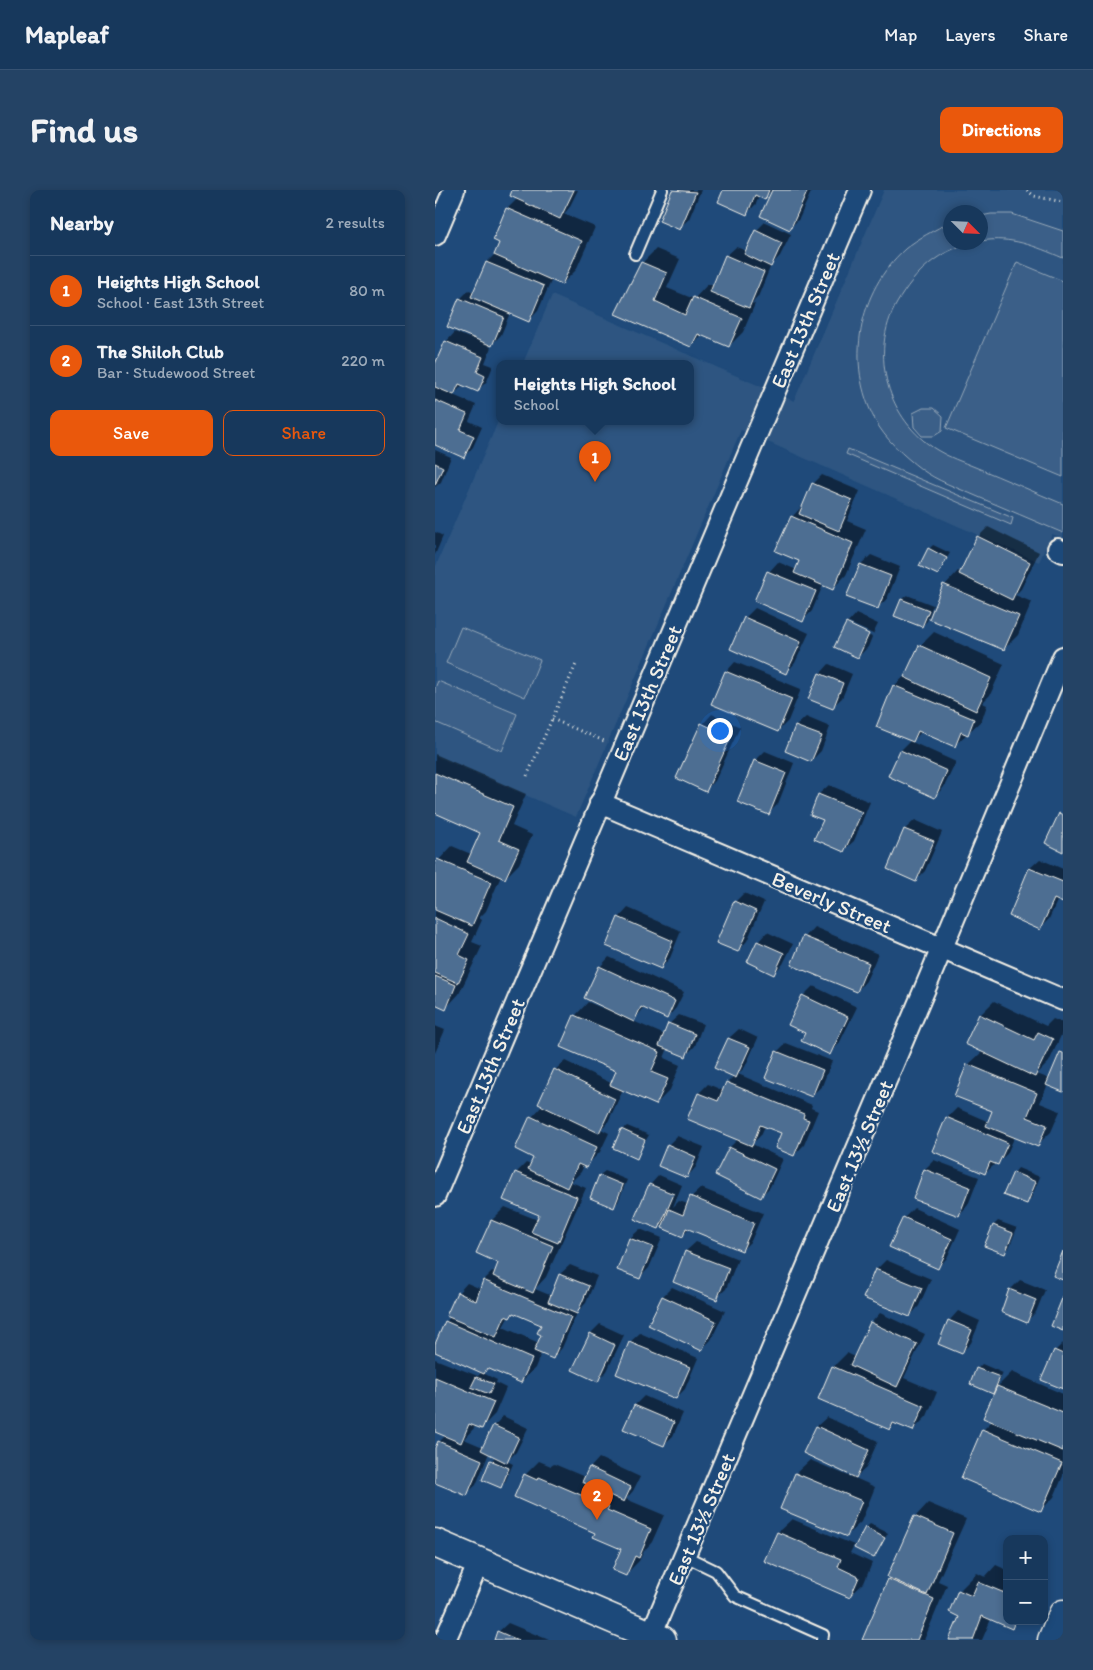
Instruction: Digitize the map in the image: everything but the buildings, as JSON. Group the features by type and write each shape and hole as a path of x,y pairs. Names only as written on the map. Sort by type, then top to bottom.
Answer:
{"main road":[{"path":"435,1543 657,1638"},
{"path":"1052,1640 1063,1614"}],"street":[{"path":"435,235 454,190"},
{"name":"East 13th Street","path":"435,1196 860,190"},
{"name":"East 13½ Street","path":"657,1638 685,1556 942,949 1063,656"},
{"name":"Beverly Street","path":"600,803 1063,1000"},
{"path":"445,1640 479,1562"}],"lane":[{"path":"635,254 662,190"},
{"path":"685,1556 716,1571 735,1596 823,1635 822,1640"}],"path":[{"path":"1027,190 1035,196 1063,202"},
{"path":"527,776 577,662"},
{"path":"552,718 623,750"}],"shaded area":[{"path":"884,190 1063,190 1063,538 1052,534 1039,562 741,430 576,817 435,756 435,568 497,425 694,425 694,360 524,360 552,295 794,401"},
{"path":"1012,214 1063,231 1063,258 1023,243 988,240 988,215"},
{"path":"943,226 943,250 952,250 939,256 920,272 904,292 888,322 884,343 884,364 895,404 906,422 920,437 937,450 1063,504 1063,533 948,484 927,473 889,440 875,420 860,376 859,352 861,329 867,307 876,286 889,266 905,249"},
{"path":"1017,262 1063,281 1063,477 946,428"},
{"path":"923,408 934,408 943,416 942,431 934,436 922,436 914,427 913,413"},
{"path":"848,449 1013,518 1011,525 846,454"},
{"path":"461,627 540,660 525,697 446,663"},
{"path":"438,681 517,714 502,751 435,722 435,688"}],"place":[{"name":"Heights High School","path":"595,482"},
{"name":"The Shiloh Club","path":"597,1520"}]}
